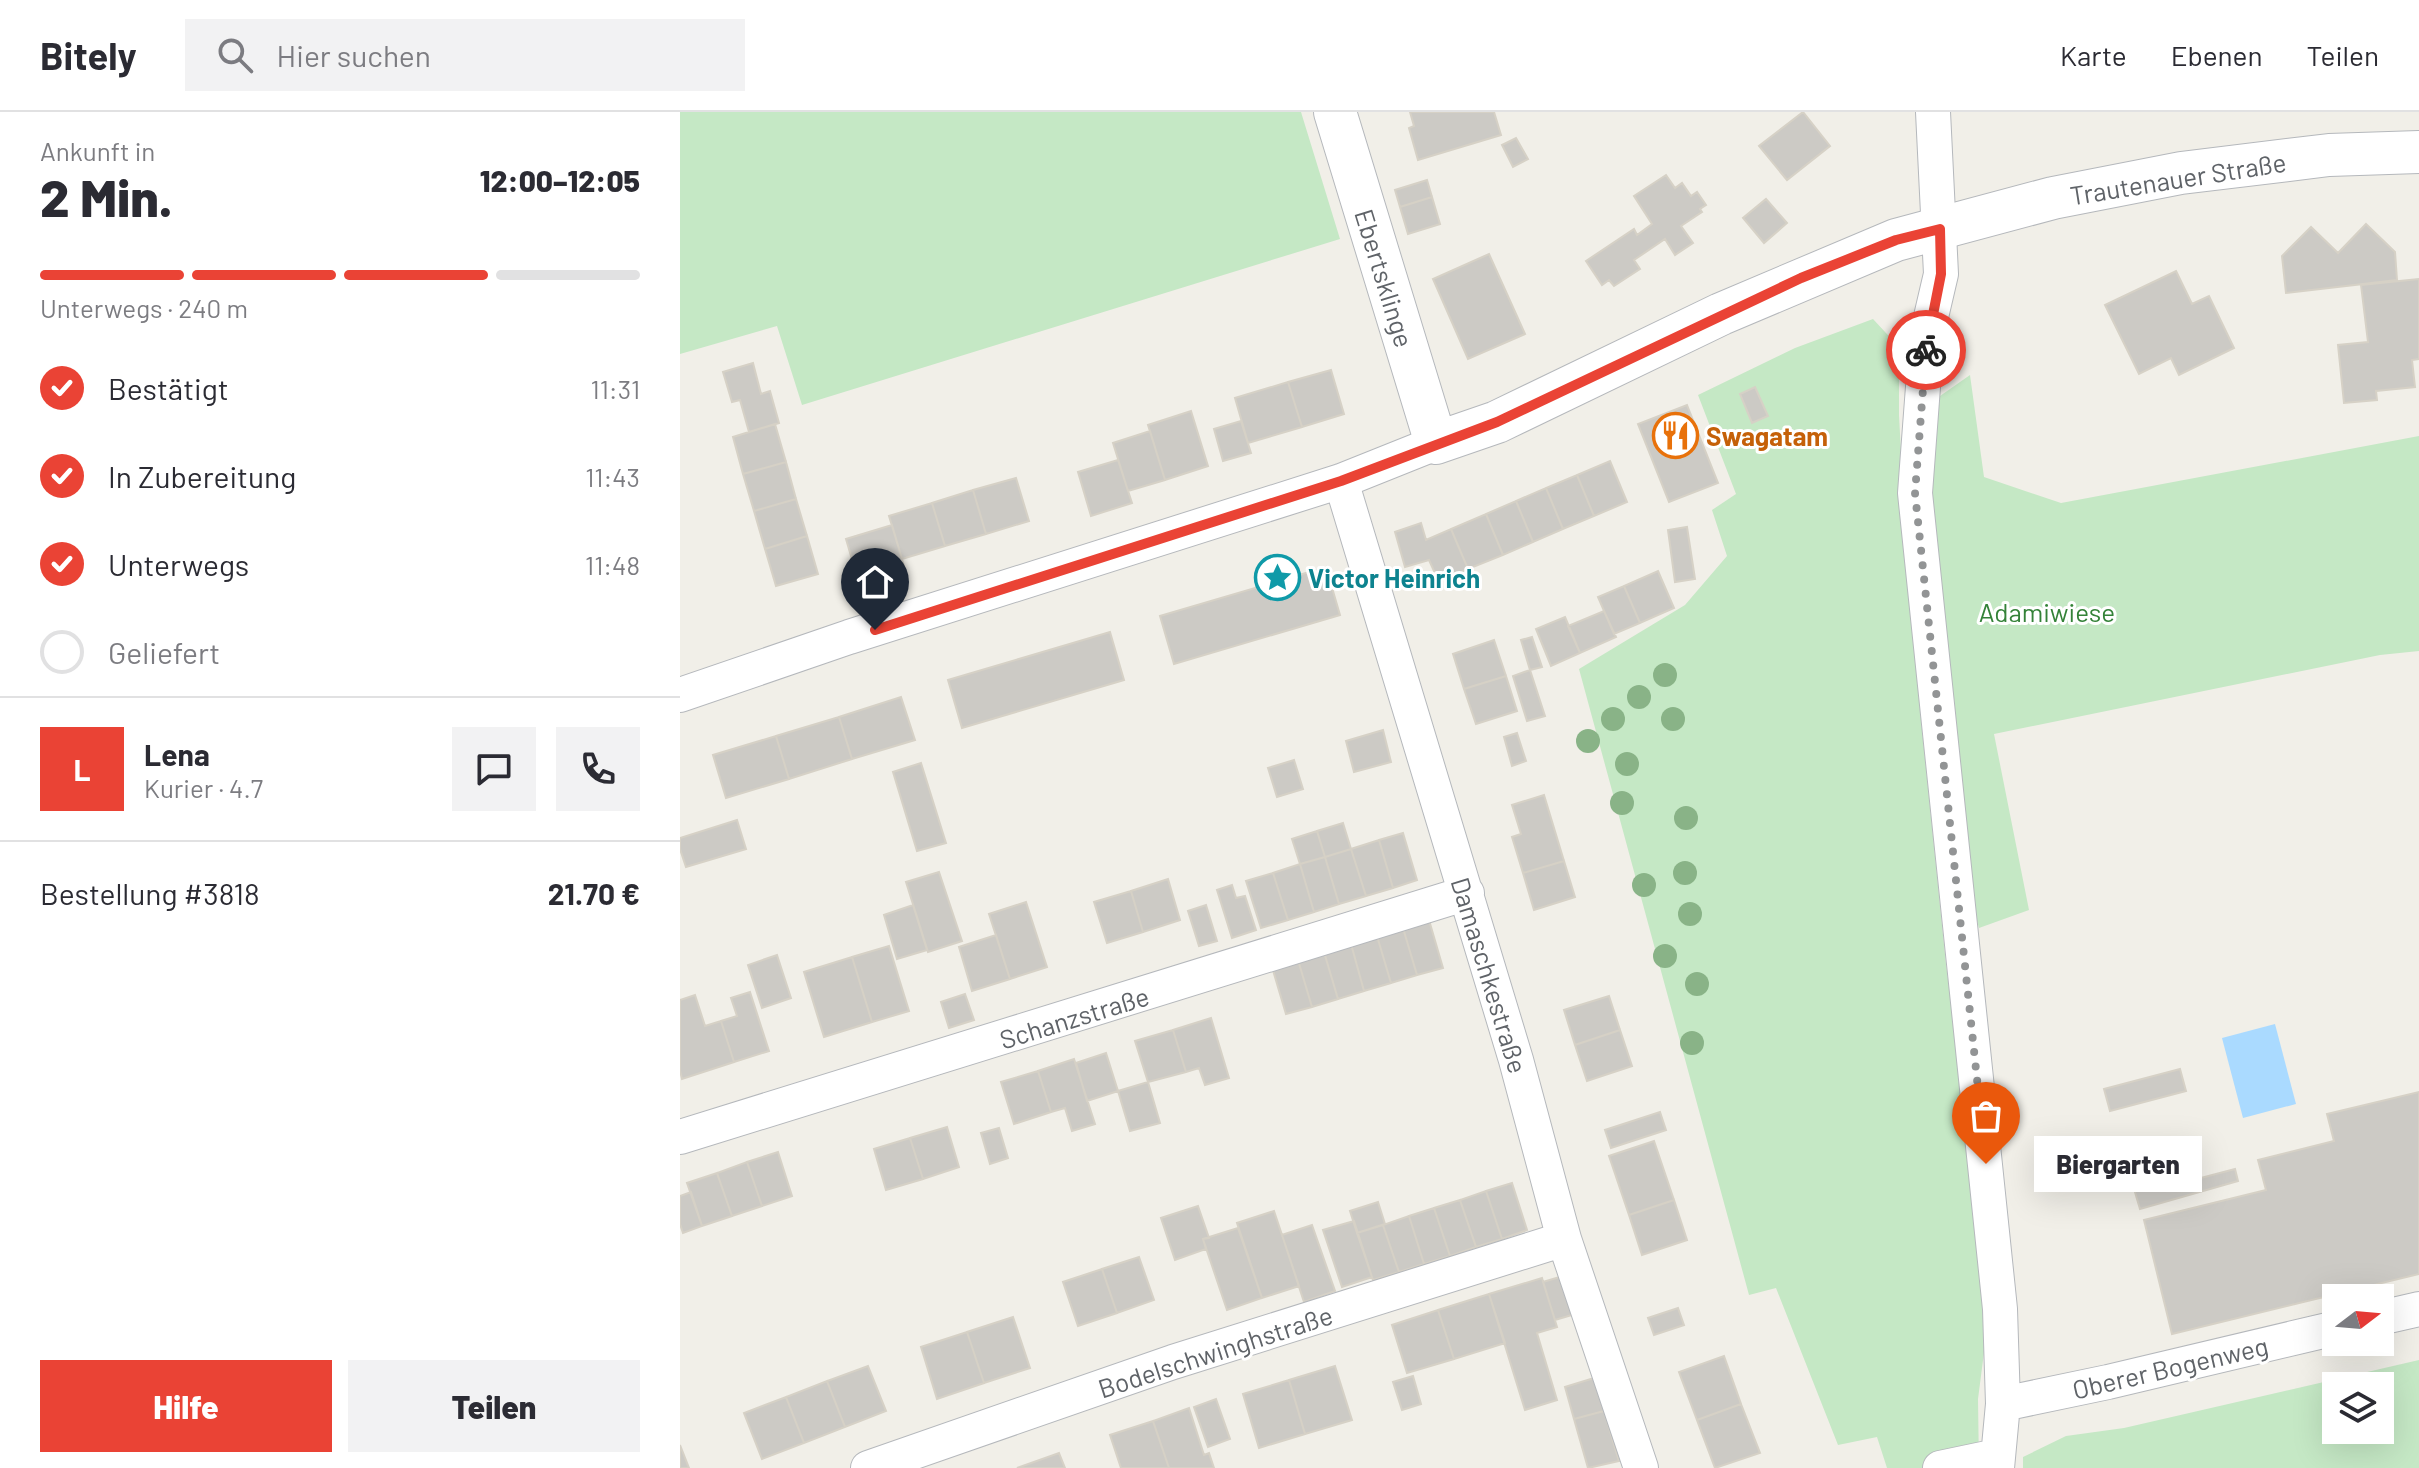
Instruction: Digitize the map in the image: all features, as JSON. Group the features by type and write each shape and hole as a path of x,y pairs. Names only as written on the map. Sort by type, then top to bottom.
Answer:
{"street":[{"name":"Ebertsklinge","path":"1335,112 1436,443"},
{"path":"1933,112 1941,274 1927,334 1915,493 2000,1309 2003,1404 1997,1462 1940,1468"},
{"name":"Trautenauer Straße","path":"1436,443 1497,422 1801,278 1896,240 2053,198 2181,173 2329,155 2419,152"},
{"path":"680,695 849,637 1341,481 1436,443"},
{"name":"Damaschkestraße","path":"1341,481 1467,893 1564,1239 1641,1468"},
{"name":"Schanzstraße","path":"680,1137 1467,893"},
{"name":"Bodelschwinghstraße","path":"868,1468 1173,1362 1564,1239"},
{"path":"2394,1315 2419,1309"},
{"name":"Oberer Bogenweg","path":"2003,1404 2322,1331"}],"green space":[{"path":"680,112 1301,112 1340,239 802,405 777,326 680,354"},
{"path":"1873,319 1899,347 1899,415 1906,545 1919,700 1946,964 1990,1306 1978,1399 1979,1468 1887,1468 1877,1437 1838,1445 1776,1288 1749,1295 1579,669 1685,605 1727,556 1712,510 1736,494 1698,395 1795,348"},
{"name":"Adamiwiese","path":"1970,375 1984,477 2061,503 2419,436 2419,651 2380,655 1994,734 2029,910 1979,928 1963,872 1929,496 1940,396"},
{"path":"2419,1360 2419,1468 2023,1468 2023,1457 2066,1436 2124,1428 2322,1382 2322,1444 2394,1444 2394,1372 2367,1372"}],"water":[{"path":"2275,1024 2296,1104 2243,1118 2222,1038"}],"building":[{"path":"1410,112 1494,112 1501,135 1418,160 1409,128 1414,126"},
{"path":"1803,112 1830,146 1787,180 1759,146"},
{"path":"1516,138 1528,159 1513,167 1502,145"},
{"path":"1666,175 1675,188 1682,183 1691,196 1697,192 1706,205 1700,209 1702,212 1681,226 1693,243 1675,255 1665,239 1634,260 1640,269 1614,286 1609,280 1602,285 1586,261 1634,229 1637,235 1652,224 1634,196"},
{"path":"1427,180 1432,197 1400,207 1395,190"},
{"path":"1432,197 1440,224 1408,234 1400,207"},
{"path":"1766,199 1787,223 1764,243 1743,218"},
{"path":"2366,224 2395,252 2397,280 2286,293 2282,256 2311,227 2338,253"},
{"path":"1489,254 1525,334 1468,359 1433,279"},
{"path":"2176,271 2192,304 2209,296 2234,348 2179,375 2171,358 2139,374 2105,305"},
{"path":"2419,279 2419,359 2412,360 2415,387 2376,391 2377,400 2344,403 2338,345 2368,342 2361,285"},
{"path":"753,363 761,394 770,391 779,423 749,432 740,400 732,402 723,372"},
{"path":"1331,370 1344,414 1302,427 1288,382"},
{"path":"1288,382 1302,427 1248,443 1235,398"},
{"path":"1755,387 1768,416 1752,423 1740,394"},
{"path":"1687,405 1718,483 1669,502 1638,424"},
{"path":"1191,411 1208,466 1165,480 1148,425"},
{"path":"1241,421 1251,453 1223,461 1214,429"},
{"path":"775,424 786,462 743,474 733,437"},
{"path":"1150,431 1165,480 1128,491 1113,443"},
{"path":"1118,460 1132,503 1091,516 1078,472"},
{"path":"1610,461 1627,502 1594,516 1577,475"},
{"path":"786,462 796,499 754,511 743,474"},
{"path":"1577,475 1594,516 1563,529 1546,488"},
{"path":"1016,478 1029,521 986,534 973,490"},
{"path":"1546,488 1563,529 1533,542 1516,501"},
{"path":"973,490 986,534 945,546 932,503"},
{"path":"796,499 807,536 765,549 754,511"},
{"path":"1516,501 1533,542 1503,555 1486,514"},
{"path":"932,503 945,546 902,559 889,516"},
{"path":"1486,514 1503,555 1468,569 1451,529"},
{"path":"1421,523 1426,540 1451,529 1468,569 1439,582 1429,560 1405,567 1395,532"},
{"path":"892,525 904,566 858,580 846,539"},
{"path":"1687,527 1695,579 1675,582 1668,530"},
{"path":"807,536 818,574 776,586 765,549"},
{"path":"1326,567 1340,615 1174,664 1160,616"},
{"path":"1658,571 1674,608 1640,623 1624,586"},
{"path":"1624,586 1640,623 1614,634 1598,597"},
{"path":"1604,611 1616,637 1580,653 1568,626"},
{"path":"1565,617 1580,653 1551,666 1536,629"},
{"path":"1110,632 1124,680 962,728 948,680"},
{"path":"1532,637 1542,667 1530,670 1521,640"},
{"path":"1494,640 1506,676 1464,689 1453,654"},
{"path":"1530,670 1545,716 1527,721 1513,676"},
{"path":"1506,676 1517,711 1476,724 1464,689"},
{"path":"901,697 915,740 852,759 839,717"},
{"path":"839,717 852,759 789,779 776,736"},
{"path":"1383,730 1391,762 1354,772 1346,741"},
{"path":"1517,733 1526,761 1512,766 1504,737"},
{"path":"776,736 789,779 726,798 713,755"},
{"path":"1294,760 1303,789 1277,797 1268,768"},
{"path":"921,763 946,843 917,851 893,772"},
{"path":"1544,795 1564,861 1523,873 1512,837 1521,834 1512,805"},
{"path":"737,820 746,849 686,867 680,838"},
{"path":"1343,823 1351,849 1325,857 1317,831"},
{"path":"1317,831 1325,857 1300,864 1292,839"},
{"path":"1403,833 1417,880 1393,888 1379,840"},
{"path":"1379,840 1393,888 1366,896 1351,849"},
{"path":"1351,849 1366,896 1339,904 1325,857"},
{"path":"1325,857 1339,904 1314,912 1300,864"},
{"path":"1564,861 1575,897 1534,910 1523,873"},
{"path":"1300,864 1314,912 1288,920 1273,873"},
{"path":"939,872 962,941 928,952 906,882"},
{"path":"1273,873 1288,920 1261,928 1246,881"},
{"path":"1168,879 1180,920 1143,932 1131,891"},
{"path":"1232,885 1236,898 1245,896 1256,930 1232,938 1217,890"},
{"path":"1131,891 1143,932 1107,943 1094,902"},
{"path":"1026,902 1047,967 1010,979 989,914"},
{"path":"913,905 927,950 897,959 884,915"},
{"path":"1206,905 1217,941 1199,946 1188,911"},
{"path":"1429,920 1443,968 1417,975 1403,928"},
{"path":"1403,928 1417,975 1391,983 1377,936"},
{"path":"996,935 1010,979 972,991 959,947"},
{"path":"1377,936 1391,983 1364,991 1351,944"},
{"path":"1351,944 1364,991 1338,999 1324,952"},
{"path":"889,946 909,1011 872,1022 852,957"},
{"path":"1324,952 1338,999 1312,1007 1298,960"},
{"path":"777,955 791,998 762,1008 748,965"},
{"path":"852,957 872,1022 824,1037 804,972"},
{"path":"1298,960 1312,1007 1286,1014 1272,967"},
{"path":"750,992 769,1051 734,1062 721,1021 737,1016 731,998"},
{"path":"965,994 974,1020 949,1028 941,1002"},
{"path":"695,995 705,1026 721,1021 734,1062 682,1079 680,1000"},
{"path":"1609,996 1620,1030 1575,1045 1564,1010"},
{"path":"1211,1018 1229,1078 1205,1085 1199,1068 1186,1072 1173,1030"},
{"path":"1173,1030 1186,1072 1148,1082 1135,1041"},
{"path":"1620,1030 1632,1066 1587,1081 1575,1045"},
{"path":"1106,1053 1118,1091 1087,1101 1076,1063"},
{"path":"1074,1059 1095,1124 1072,1131 1065,1108 1051,1112 1038,1071"},
{"path":"2180,1069 2186,1091 2110,1111 2104,1089"},
{"path":"1038,1071 1051,1112 1014,1124 1001,1082"},
{"path":"1148,1082 1160,1123 1130,1131 1118,1091"},
{"path":"2419,1092 2419,1274 2378,1284 2322,1284 2322,1298 2172,1334 2144,1220 2266,1190 2258,1160 2334,1141 2327,1114"},
{"path":"1660,1112 1666,1130 1611,1148 1605,1130"},
{"path":"947,1127 959,1167 923,1179 910,1138"},
{"path":"999,1128 1008,1158 990,1164 981,1133"},
{"path":"910,1138 923,1179 886,1190 874,1149"},
{"path":"1654,1141 1674,1200 1629,1215 1609,1156"},
{"path":"778,1152 792,1196 762,1206 747,1162"},
{"path":"2191,1155 2197,1179 2235,1169 2238,1181 2140,1209 2129,1172"},
{"path":"747,1162 762,1206 732,1216 717,1173"},
{"path":"717,1173 732,1216 702,1226 687,1183"},
{"path":"1512,1183 1527,1230 1502,1239 1486,1191"},
{"path":"1486,1191 1502,1239 1476,1247 1460,1200"},
{"path":"691,1192 702,1226 683,1233 680,1196"},
{"path":"1460,1200 1476,1247 1450,1256 1434,1208"},
{"path":"1674,1200 1687,1240 1642,1255 1629,1215"},
{"path":"1378,1202 1385,1224 1357,1233 1350,1211"},
{"path":"1198,1206 1209,1238 1203,1239 1206,1249 1175,1260 1161,1218"},
{"path":"1434,1208 1450,1256 1424,1264 1409,1216"},
{"path":"1274,1211 1299,1286 1262,1298 1237,1223"},
{"path":"1409,1216 1424,1264 1399,1272 1383,1225"},
{"path":"1354,1221 1372,1277 1342,1287 1323,1230"},
{"path":"1312,1225 1335,1291 1304,1302 1282,1235"},
{"path":"1383,1225 1399,1272 1373,1280 1357,1233"},
{"path":"1238,1228 1262,1298 1227,1310 1203,1239"},
{"path":"1139,1257 1154,1300 1117,1313 1102,1269"},
{"path":"1102,1269 1117,1313 1078,1326 1063,1282"},
{"path":"1563,1276 1575,1314 1555,1320 1543,1282"},
{"path":"1542,1278 1557,1327 1537,1333 1557,1400 1525,1410 1489,1294"},
{"path":"1489,1294 1505,1343 1454,1359 1438,1310"},
{"path":"1678,1308 1684,1325 1654,1335 1648,1318"},
{"path":"1438,1310 1454,1359 1407,1373 1392,1325"},
{"path":"1013,1317 1030,1368 984,1383 967,1332"},
{"path":"967,1332 984,1383 937,1399 921,1347"},
{"path":"1724,1356 1741,1404 1697,1420 1679,1372"},
{"path":"868,1366 886,1411 845,1427 827,1381"},
{"path":"1335,1366 1352,1420 1305,1434 1289,1380"},
{"path":"1413,1376 1421,1404 1402,1410 1393,1382"},
{"path":"1594,1378 1604,1411 1574,1419 1565,1387"},
{"path":"1289,1380 1305,1434 1259,1448 1243,1394"},
{"path":"827,1381 845,1427 804,1443 786,1397"},
{"path":"786,1397 804,1443 762,1459 744,1413"},
{"path":"1216,1399 1230,1439 1208,1447 1194,1407"},
{"path":"1741,1404 1760,1453 1715,1468 1697,1420"},
{"path":"1189,1408 1204,1455 1209,1453 1214,1468 1169,1468 1153,1421"},
{"path":"1604,1411 1619,1461 1588,1468 1574,1419"},
{"path":"1153,1421 1169,1468 1121,1468 1110,1435"},
{"path":"680,1445 689,1468 680,1468"},
{"path":"1059,1453 1065,1468 1017,1468"}],"way so far":[{"path":"1926,350 1915,493 1986,1164"}],"place":[{"name":"Swagatam","path":"1675,435"},
{"name":"Victor Heinrich","path":"1277,577"},
{"name":"Biergarten","path":"1986,1164"}],"route":[{"path":"875,630 1341,481 1497,422 1801,278 1896,240 1940,229 1941,274 1926,350"}]}
